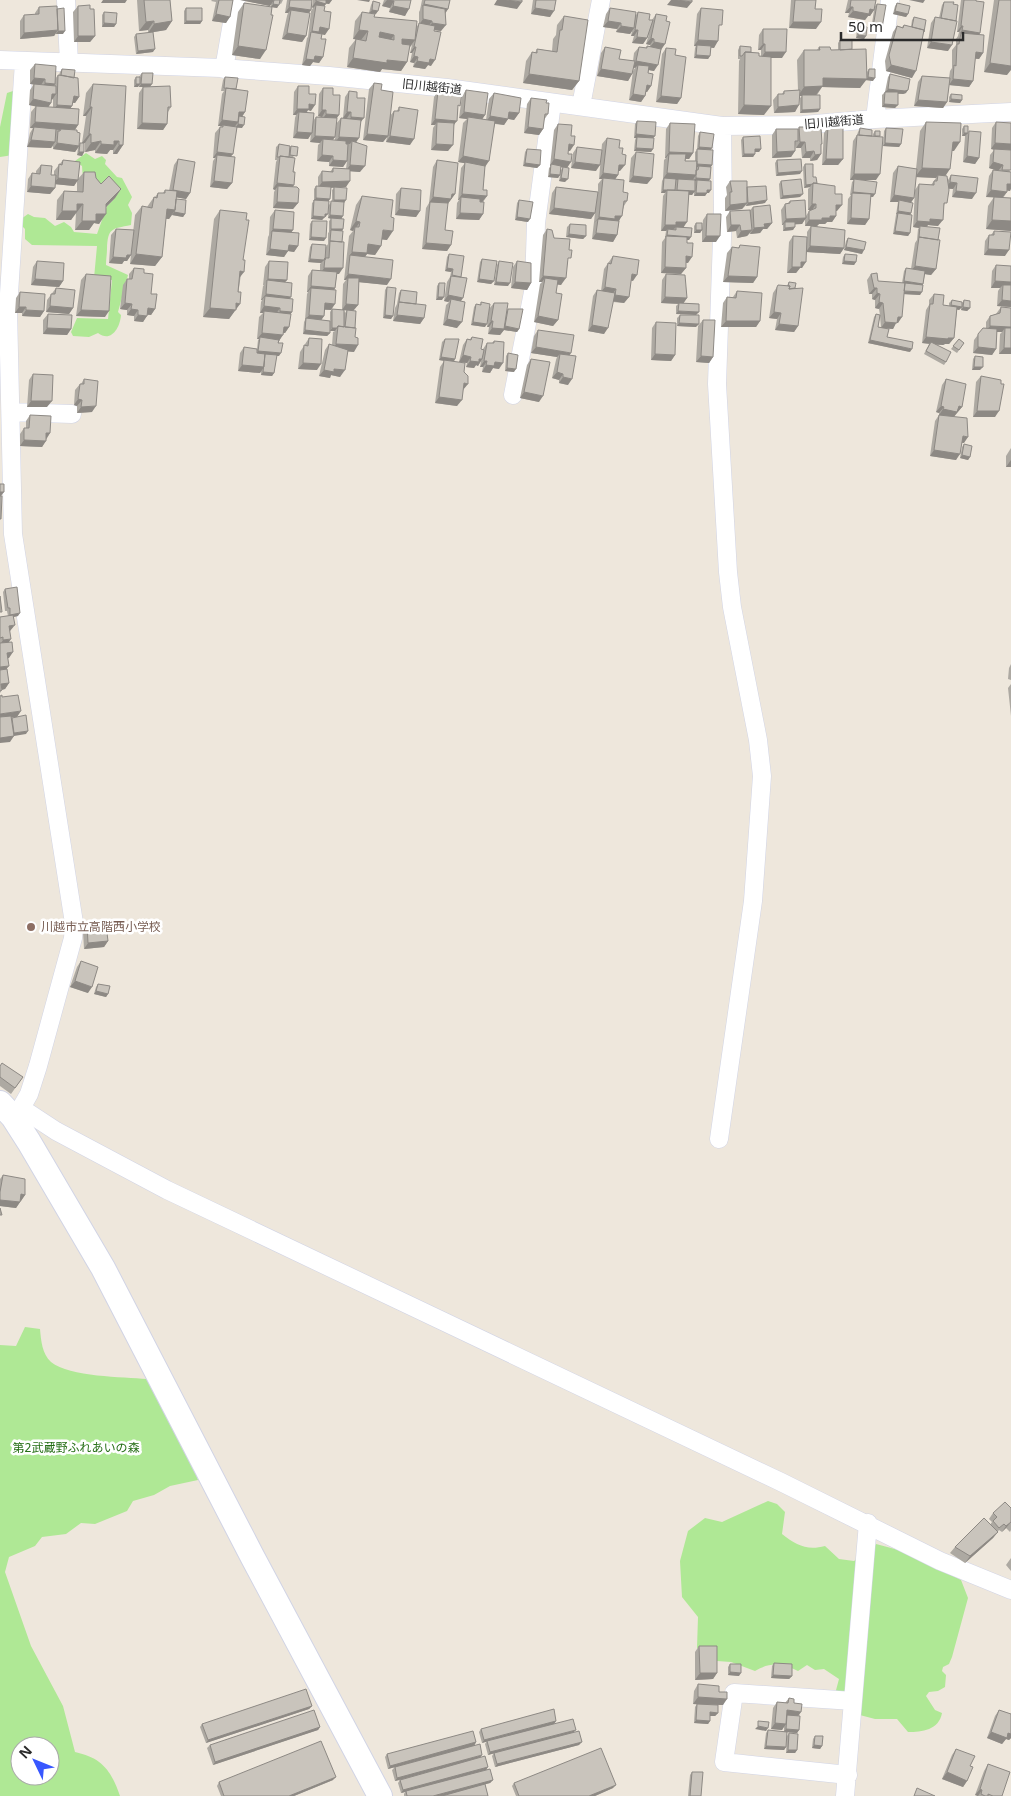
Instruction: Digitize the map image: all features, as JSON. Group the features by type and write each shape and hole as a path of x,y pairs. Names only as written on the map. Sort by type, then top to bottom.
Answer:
{"street":[{"path":"66,0 69,63"},
{"path":"224,69 236,0"},
{"path":"581,106 601,0"},
{"path":"874,119 890,0"},
{"name":"旧川越街道","path":"0,60 224,69 329,76 447,88 722,126 804,125 874,119 1011,112"},
{"path":"11,1110 30,1094 73,938 74,922 13,534 8,309 24,62"},
{"path":"513,395 534,287 536,223 552,102"},
{"path":"720,1139 753,902 762,776 758,740 732,608 728,563 717,384 723,209 722,126"},
{"path":"11,412 72,414"},
{"path":"11,1110 56,1131 167,1190 868,1524 940,1561 1011,1590"},
{"path":"11,1110 103,1268 252,1556 380,1796"},
{"path":"846,1796 868,1524"},
{"path":"848,1775 724,1762 734,1693 853,1701"}],"green space":[{"path":"15,92 13,155 0,157 0,127 7,93"},
{"path":"86,153 95,159 102,156 106,160 105,164 117,177 122,178 132,197 128,205 132,213 131,225 112,231 107,242 106,265 128,275 118,312 121,315 119,325 114,333 107,336 98,333 89,337 73,336 71,332 77,318 108,319 112,280 94,278 97,246 32,245 25,239 25,229 21,225 21,219 28,214 34,217 45,218 55,226 64,222 74,232 97,234 107,206 114,199 101,185 83,180 82,166 75,161"},
{"name":"第2武蔵野ふれあいの森","path":"25,1327 40,1329 42,1347 48,1359 60,1367 71,1371 97,1375 147,1379 188,1446 198,1480 170,1486 154,1495 133,1501 127,1511 95,1524 81,1523 66,1534 42,1537 35,1546 9,1557 5,1572 31,1646 63,1706 75,1752 92,1758 104,1766 113,1779 120,1796 0,1796 0,1345 16,1346"},
{"path":"768,1501 777,1504 785,1512 782,1534 802,1546 813,1548 825,1546 839,1559 854,1561 876,1544 906,1552 961,1580 968,1598 952,1657 949,1664 943,1667 942,1671 946,1675 945,1687 938,1691 929,1692 926,1696 935,1710 942,1713 934,1726 929,1729 908,1732 897,1719 875,1719 856,1714 835,1694 839,1679 824,1669 815,1670 807,1665 798,1671 787,1666 771,1665 755,1671 731,1662 717,1661 697,1648 698,1617 682,1597 680,1561 688,1531 705,1518 722,1522"}],"building":[{"path":"144,0 170,0 172,21 154,24 154,21 146,22"},
{"path":"219,0 233,0 230,17 216,14"},
{"path":"274,0 280,0 279,5 273,4"},
{"path":"290,0 312,0 311,10 289,7"},
{"path":"326,0 326,4 316,1"},
{"path":"387,0 411,0 409,9 393,6 394,1"},
{"path":"425,0 450,0 448,9 424,4"},
{"path":"506,0 522,0 522,2"},
{"path":"536,0 556,0 554,11 535,8"},
{"path":"795,0 816,0 815,9 822,9 821,22 793,22"},
{"path":"851,0 876,0 874,10 870,9 869,14 853,11 853,7 850,7"},
{"path":"964,0 984,2 980,33 962,30"},
{"path":"999,0 1011,0 1011,66 990,63"},
{"path":"373,1 380,3 378,11 372,10"},
{"path":"944,2 954,2 953,4 958,5 956,21 941,18"},
{"path":"244,3 272,7 271,15 273,15 266,50 238,46"},
{"path":"897,3 910,6 908,14 895,11"},
{"path":"877,4 886,5 882,28 873,27"},
{"path":"90,5 90,9 94,9 95,36 78,36 78,6"},
{"path":"316,5 325,6 324,11 331,12 329,29 320,27 319,32 312,31"},
{"path":"423,5 445,9 446,25 432,23 432,21 423,19"},
{"path":"57,6 58,30 24,33 24,15 39,14 39,7"},
{"path":"64,8 65,31 58,31 57,9"},
{"path":"186,8 202,8 202,21 186,21"},
{"path":"610,8 636,12 634,28 608,21"},
{"path":"701,8 723,10 722,25 719,25 718,41 698,40"},
{"path":"291,10 310,13 306,36 287,33"},
{"path":"104,12 117,13 116,24 104,23"},
{"path":"362,12 375,14 374,17 417,21 415,40 402,39 402,44 410,45 407,62 387,60 387,63 353,58 356,39 366,41 368,31 359,30","holes":["380,32 394,35 394,40 379,37"]},
{"path":"638,12 650,14 649,20 653,20 647,38 637,37 638,30 635,30"},
{"path":"656,14 667,16 666,21 670,22 665,44 654,42 654,39 651,38"},
{"path":"564,16 588,20 579,81 529,74 532,52 537,53 537,49 557,52"},
{"path":"914,17 926,20 924,32 924,30 912,27"},
{"path":"935,17 957,21 952,45 931,42"},
{"path":"419,23 435,26 434,31 441,32 435,60 430,59 429,63 417,61 418,57 414,56"},
{"path":"904,25 924,30 916,71 891,65 889,55 897,26 903,28"},
{"path":"859,26 867,27 866,36 858,35"},
{"path":"763,29 787,29 786,52 765,52"},
{"path":"153,32 155,49 138,51 136,34"},
{"path":"311,32 322,34 321,39 326,39 323,57 315,56 314,60 306,59"},
{"path":"961,33 984,35 983,53 976,52 973,81 953,79 954,65 956,66 957,44 959,44"},
{"path":"840,40 852,40 852,49 840,50"},
{"path":"697,45 711,46 710,56 696,55"},
{"path":"647,46 661,49 658,65 636,61 639,47 647,48"},
{"path":"740,46 751,47 751,52 745,52 740,56"},
{"path":"605,47 621,50 619,59 635,61 632,74 601,69"},
{"path":"819,47 830,47 831,50 866,49 867,79 823,78 823,86 804,87 804,50 820,50"},
{"path":"666,48 676,49 675,55 686,57 681,98 661,96"},
{"path":"745,52 759,53 759,56 771,57 771,106 744,105"},
{"path":"35,64 56,66 55,84 45,83 45,79 34,78"},
{"path":"638,65 649,66 648,73 653,74 651,86 647,85 645,96 633,94"},
{"path":"62,69 75,70 74,78 61,75"},
{"path":"869,69 875,69 875,78 868,77"},
{"path":"142,73 153,73 152,84 141,84"},
{"path":"890,74 910,79 908,90 888,89"},
{"path":"58,75 78,78 79,97 74,96 72,106 57,105"},
{"path":"922,76 950,78 947,102 918,100"},
{"path":"136,77 140,77 140,84 136,84"},
{"path":"225,77 238,78 236,89 224,88"},
{"path":"374,83 382,84 381,90 393,92 388,136 367,134"},
{"path":"34,84 56,86 56,94 52,94 51,103 33,99"},
{"path":"93,84 126,86 123,145 119,145 119,141 114,141 114,145 101,144 101,141 91,143 91,134 89,134"},
{"path":"170,86 171,107 168,107 167,124 142,123 143,87"},
{"path":"298,86 309,86 309,94 316,94 315,105 309,104 309,109 297,109"},
{"path":"226,88 248,91 245,112 239,112 238,122 222,120"},
{"path":"323,88 333,88 333,95 340,95 339,115 326,114 326,110 322,110"},
{"path":"466,90 488,93 485,115 464,112"},
{"path":"800,90 799,105 778,107 778,94 784,94 784,91"},
{"path":"349,91 357,92 357,98 365,98 364,118 351,117 351,112 347,112"},
{"path":"438,91 462,93 460,106 458,105 457,121 435,119"},
{"path":"885,92 898,92 898,105 884,104"},
{"path":"494,93 521,98 519,113 509,112 508,119 490,116"},
{"path":"951,94 962,95 962,100 951,99"},
{"path":"802,95 820,95 820,109 802,110"},
{"path":"531,98 547,100 546,103 549,103 543,129 528,127"},
{"path":"36,106 79,109 78,125 35,122"},
{"path":"399,107 418,110 414,139 390,136 394,111 399,111"},
{"path":"299,112 314,113 312,133 297,132"},
{"path":"239,116 245,117 244,125 238,124"},
{"path":"316,117 337,118 335,137 315,136"},
{"path":"468,117 495,121 489,161 463,156"},
{"path":"341,118 361,120 359,138 339,137"},
{"path":"637,121 656,122 655,136 636,134"},
{"path":"437,122 454,123 453,145 436,144"},
{"path":"926,122 961,123 960,142 953,142 950,169 922,168"},
{"path":"996,122 1011,123 1011,144 995,143"},
{"path":"670,123 695,124 693,153 669,152"},
{"path":"558,124 572,125 571,136 575,136 574,145 569,144 568,154 572,154 571,162 554,159"},
{"path":"223,125 237,127 233,154 217,152 220,127 223,127"},
{"path":"964,126 968,126 968,133 964,133"},
{"path":"34,127 56,129 55,142 31,140"},
{"path":"799,127 821,127 821,154 815,155 814,151 806,152 805,142 800,142"},
{"path":"828,127 843,127 843,159 826,159"},
{"path":"860,128 872,130 872,136 859,135"},
{"path":"886,128 903,129 901,144 885,143"},
{"path":"61,129 77,130 80,133 79,146 57,143 58,131"},
{"path":"776,129 798,129 798,141 795,141 795,151 777,152"},
{"path":"875,131 880,131 880,136 875,136"},
{"path":"969,131 981,132 979,158 967,156"},
{"path":"700,132 714,134 712,148 699,147"},
{"path":"857,135 883,137 880,174 854,174"},
{"path":"760,136 761,149 755,149 755,154 744,154 743,137"},
{"path":"637,137 654,138 653,149 636,148"},
{"path":"607,138 620,140 619,148 623,148 622,154 626,155 625,165 619,165 618,175 603,173"},
{"path":"323,139 346,141 346,144 348,144 347,161 333,160 333,156 322,155"},
{"path":"352,141 367,146 365,166 350,165"},
{"path":"80,143 84,143 84,152 79,152"},
{"path":"279,144 290,146 289,157 277,157"},
{"path":"291,146 298,147 297,156 290,155"},
{"path":"577,147 602,150 600,165 575,162"},
{"path":"527,149 541,150 540,165 525,163"},
{"path":"697,149 713,150 712,165 697,164"},
{"path":"994,149 1011,150 1011,170 1002,170 1003,165 993,162"},
{"path":"636,152 654,154 652,178 633,176"},
{"path":"669,154 686,154 685,161 697,161 696,175 667,173"},
{"path":"217,155 235,157 232,183 214,181"},
{"path":"280,156 295,158 294,185 277,183"},
{"path":"178,159 195,162 190,193 173,190"},
{"path":"801,159 802,171 778,173 777,160"},
{"path":"63,160 80,162 78,180 58,178 59,164 62,165"},
{"path":"437,160 458,163 455,194 452,194 451,199 433,197"},
{"path":"465,162 485,166 483,190 487,190 487,196 462,194"},
{"path":"551,164 561,166 560,175 550,174"},
{"path":"805,164 813,164 813,177 816,177 817,183 806,185"},
{"path":"41,165 52,166 51,175 56,175 55,188 31,186 32,173 40,174"},
{"path":"699,166 711,167 710,179 696,178 696,170 698,170"},
{"path":"898,166 917,169 914,198 894,195"},
{"path":"563,167 569,168 568,179 561,178"},
{"path":"333,168 350,169 350,181 322,182 322,171 333,172"},
{"path":"993,170 1011,172 1011,184 1007,184 1007,192 991,190"},
{"path":"84,172 95,172 96,178 101,184 109,176 121,189 106,204 106,214 96,214 96,221 82,221 83,204 77,204 77,211 62,211 64,191 83,192"},
{"path":"938,175 947,176 949,190 947,203 944,203 943,220 917,221 919,184 934,185"},
{"path":"951,175 978,178 976,193 956,191 957,183 950,182"},
{"path":"603,178 624,180 623,192 628,193 627,201 624,201 622,216 615,216 615,219 599,217"},
{"path":"664,178 676,179 675,190 663,190"},
{"path":"678,179 695,180 695,191 677,190"},
{"path":"801,179 803,194 783,196 781,181"},
{"path":"854,179 877,182 875,194 853,192"},
{"path":"697,180 711,181 711,190 707,190 707,193 696,193"},
{"path":"730,181 747,181 747,203 730,205 730,192 732,192"},
{"path":"813,183 835,186 835,194 842,194 842,205 836,205 836,216 822,218 822,220 809,220 809,211 816,208 816,204 812,204"},
{"path":"278,186 297,187 299,189 298,203 277,202"},
{"path":"316,186 331,187 330,199 316,198"},
{"path":"766,186 767,200 748,203 747,187"},
{"path":"334,187 347,188 346,200 334,200"},
{"path":"556,187 598,192 595,213 554,208"},
{"path":"401,188 421,190 420,211 399,209"},
{"path":"165,190 177,191 175,210 167,209 162,257 136,254 142,206 152,208 154,197 157,198 158,193 165,193"},
{"path":"667,190 689,191 687,222 665,225"},
{"path":"852,193 871,194 869,219 851,218"},
{"path":"362,196 393,200 391,217 394,218 393,231 383,230 381,246 368,244 367,253 352,252 355,227 359,227 360,222 356,221"},
{"path":"461,197 480,199 480,202 484,202 483,214 460,213"},
{"path":"994,197 1011,198 1011,221 992,220"},
{"path":"176,199 186,200 185,214 174,212"},
{"path":"314,200 329,201 328,214 325,214 325,217 313,216"},
{"path":"519,200 533,202 530,219 517,217"},
{"path":"805,200 806,218 786,219 785,204 790,203 790,201"},
{"path":"899,200 913,203 911,213 898,211"},
{"path":"331,201 344,202 343,216 330,215"},
{"path":"430,202 448,203 445,230 453,231 451,245 426,243"},
{"path":"770,205 772,223 764,224 765,227 754,228 753,207"},
{"path":"220,210 247,213 246,220 249,220 243,260 245,260 244,272 240,271 238,292 241,292 240,304 236,303 236,310 210,308"},
{"path":"275,210 294,212 293,230 273,229"},
{"path":"750,210 752,230 741,231 740,225 731,225 730,211"},
{"path":"898,213 912,215 910,233 895,231"},
{"path":"707,214 721,214 720,236 706,236"},
{"path":"331,218 344,219 343,229 331,229"},
{"path":"598,219 619,221 617,235 596,233"},
{"path":"312,221 327,221 326,238 311,237"},
{"path":"785,222 795,222 795,227 785,228"},
{"path":"696,223 702,223 702,230 696,230"},
{"path":"570,224 586,225 586,236 569,234"},
{"path":"811,226 845,230 844,248 810,246"},
{"path":"920,226 940,228 938,240 919,237"},
{"path":"676,227 692,228 691,237 667,235 668,229 676,230"},
{"path":"116,229 134,230 131,255 127,255 126,258 113,257"},
{"path":"547,229 552,230 554,238 570,239 569,250 572,250 571,258 568,258 566,278 543,276"},
{"path":"331,230 343,231 342,242 330,241"},
{"path":"272,231 299,233 298,246 289,245 288,251 270,249"},
{"path":"994,231 1011,232 1009,250 988,249 989,235 994,235"},
{"path":"666,236 687,237 687,243 693,243 692,257 686,256 686,268 665,267"},
{"path":"793,236 807,237 806,262 801,262 801,267 792,267"},
{"path":"919,237 940,240 936,269 915,266"},
{"path":"848,238 866,242 864,250 846,247"},
{"path":"330,241 344,242 343,268 324,268 325,258 329,258"},
{"path":"312,244 326,245 325,260 325,258 324,260 310,259"},
{"path":"740,245 760,247 757,277 728,276 732,247 739,248"},
{"path":"449,254 464,256 461,277 452,275 453,269 447,268"},
{"path":"845,254 857,255 856,262 844,261"},
{"path":"350,255 393,260 391,279 348,274"},
{"path":"613,256 639,260 637,275 632,274 629,297 615,295 616,289 605,287 608,263 611,264"},
{"path":"482,259 497,261 494,281 479,279"},
{"path":"37,261 64,263 63,281 35,279"},
{"path":"269,261 288,262 287,280 268,279"},
{"path":"499,261 513,263 510,283 496,282"},
{"path":"517,261 531,263 531,283 515,282"},
{"path":"996,265 1011,266 1011,282 995,281"},
{"path":"134,268 144,269 144,273 153,274 151,294 157,294 155,309 148,308 147,316 138,315 138,310 131,309 132,304 125,303 127,279 132,279"},
{"path":"906,268 925,271 923,284 904,281"},
{"path":"312,270 337,272 335,288 311,286"},
{"path":"877,273 878,281 905,283 902,317 898,317 897,323 885,322 883,303 879,302 880,294 877,293 877,288 874,288 871,274"},
{"path":"86,274 111,276 109,311 81,310"},
{"path":"666,274 685,275 687,298 665,297"},
{"path":"451,276 467,278 463,298 448,295"},
{"path":"348,278 359,278 358,305 346,304"},
{"path":"545,278 558,280 556,293 562,294 558,320 538,316"},
{"path":"267,280 292,283 291,297 266,294"},
{"path":"789,282 796,283 795,288 789,289"},
{"path":"439,283 445,283 444,297 438,297"},
{"path":"905,283 923,285 922,292 904,291"},
{"path":"778,285 790,286 789,289 803,288 798,326 779,324 781,313 774,312"},
{"path":"1003,285 1011,285 1011,301 1002,300"},
{"path":"387,287 396,288 393,316 385,315"},
{"path":"56,288 75,290 73,308 50,306 51,294 55,294"},
{"path":"311,288 336,290 335,304 325,303 324,316 309,315"},
{"path":"401,290 417,292 416,304 399,302"},
{"path":"597,290 615,293 608,328 592,325"},
{"path":"737,291 762,293 760,321 726,321 727,297 736,298"},
{"path":"20,292 45,294 44,311 26,310 26,307 19,307"},
{"path":"934,294 944,295 943,305 957,307 954,338 926,337 930,304 933,304"},
{"path":"265,296 293,299 292,312 280,311 280,308 264,306"},
{"path":"451,299 465,302 462,322 447,319"},
{"path":"952,300 962,302 962,307 951,305"},
{"path":"964,300 970,301 970,308 963,307"},
{"path":"399,302 426,305 424,318 397,315"},
{"path":"481,302 490,304 487,324 473,322 476,304 481,305"},
{"path":"494,303 508,303 504,329 492,328 493,321 491,321"},
{"path":"679,303 699,304 699,312 678,311"},
{"path":"1001,307 1011,308 1011,327 990,326 990,316 1000,313"},
{"path":"332,309 344,310 344,327 332,328"},
{"path":"508,309 523,309 519,329 505,326"},
{"path":"347,310 356,311 355,328 345,327"},
{"path":"264,311 291,314 289,327 284,327 283,335 262,333"},
{"path":"48,314 72,315 71,329 47,328"},
{"path":"876,314 880,315 878,327 889,329 887,337 913,342 912,349 870,340"},
{"path":"680,315 699,315 699,324 679,323"},
{"path":"306,318 330,321 330,333 305,330"},
{"path":"703,320 715,320 713,357 701,356"},
{"path":"656,322 676,323 675,355 655,354"},
{"path":"338,326 356,328 355,337 358,338 358,345 336,344"},
{"path":"983,328 997,329 996,349 978,347 978,334"},
{"path":"1005,328 1011,328 1011,348 1004,348"},
{"path":"538,330 574,335 571,353 536,347"},
{"path":"260,337 279,340 278,343 283,343 281,353 258,351"},
{"path":"472,337 483,339 481,349 484,350 482,359 479,359 479,362 470,361 471,357 463,355 467,339 471,340"},
{"path":"309,338 322,339 321,364 303,363 304,345 308,346"},
{"path":"445,339 459,339 455,359 441,357"},
{"path":"959,339 964,343 959,350 953,346"},
{"path":"494,341 504,342 503,363 495,362 494,366 486,365 487,361 484,361 487,343 494,343"},
{"path":"931,342 951,352 946,362 926,351"},
{"path":"329,344 348,350 345,370 334,369 334,372 324,370"},
{"path":"244,347 257,349 257,353 265,354 264,367 242,365"},
{"path":"508,353 518,355 516,369 507,368"},
{"path":"265,354 277,355 274,373 263,372"},
{"path":"560,354 576,356 572,379 563,377 563,374 557,372"},
{"path":"975,356 983,357 983,367 974,367"},
{"path":"531,359 550,362 543,396 524,392"},
{"path":"444,360 465,363 464,372 468,376 468,384 464,383 462,400 439,397"},
{"path":"33,374 53,375 52,401 31,401"},
{"path":"981,376 1001,380 1001,384 1004,384 999,411 977,411"},
{"path":"84,379 98,381 96,406 81,407 82,400 78,399 80,384 84,384"},
{"path":"946,379 966,384 962,407 959,406 957,412 943,409 944,407 941,406"},
{"path":"30,415 51,416 50,433 46,433 46,441 24,440 24,428 29,428"},
{"path":"939,415 967,418 968,437 963,436 960,454 934,450"},
{"path":"964,444 972,446 970,457 962,455"},
{"path":"0,484 4,484 4,492 0,492"},
{"path":"0,496 2,496 1,519 0,519"},
{"path":"17,587 20,613 10,615 5,589"},
{"path":"0,596 2,612 0,612"},
{"path":"13,615 15,625 9,626 11,639 3,640 3,637 0,638 0,617"},
{"path":"12,642 13,652 7,653 9,666 0,667 0,643"},
{"path":"7,669 9,683 1,684 2,690 0,691 0,670"},
{"path":"2,695 2,697 18,695 21,711 0,714 0,696"},
{"path":"26,715 28,731 14,733 12,718"},
{"path":"11,716 14,736 0,738 0,717"},
{"path":"106,925 108,941 88,943 87,926"},
{"path":"81,961 98,967 92,987 75,981"},
{"path":"98,984 110,986 108,994 96,991"},
{"path":"2,1063 23,1077 15,1088 0,1077 0,1066"},
{"path":"3,1175 25,1179 25,1195 21,1194 20,1202 0,1200"},
{"path":"1005,1502 1011,1508 1011,1522 999,1528 993,1521 997,1517 993,1513"},
{"path":"984,1518 998,1532 970,1556 955,1547"},
{"path":"699,1646 717,1646 717,1673 700,1673"},
{"path":"774,1663 792,1664 792,1676 773,1675"},
{"path":"730,1664 741,1664 741,1673 730,1672"},
{"path":"698,1684 719,1686 719,1692 727,1692 727,1699 698,1697"},
{"path":"306,1689 312,1706 208,1740 202,1724"},
{"path":"789,1698 794,1699 794,1703 802,1704 801,1712 787,1710 786,1724 775,1723 777,1702 788,1703"},
{"path":"697,1704 718,1705 718,1713 710,1712 710,1721 696,1720"},
{"path":"554,1709 556,1721 484,1740 481,1729"},
{"path":"314,1710 320,1727 215,1762 210,1745"},
{"path":"999,1710 1011,1714 1011,1734 1008,1733 1007,1738 991,1732"},
{"path":"787,1715 800,1716 799,1730 786,1729"},
{"path":"573,1719 576,1730 490,1752 487,1741"},
{"path":"758,1721 769,1722 768,1728 758,1726"},
{"path":"768,1730 787,1732 786,1747 766,1746"},
{"path":"473,1731 476,1742 390,1766 387,1754"},
{"path":"579,1731 582,1742 497,1764 494,1753"},
{"path":"789,1733 798,1734 797,1750 788,1750"},
{"path":"815,1736 823,1736 822,1746 814,1745"},
{"path":"321,1741 336,1777 289,1796 224,1796 219,1782"},
{"path":"480,1744 482,1755 397,1778 395,1767"},
{"path":"601,1748 616,1785 589,1796 519,1796 514,1783"},
{"path":"956,1749 975,1756 970,1766 973,1767 967,1781 947,1772"},
{"path":"485,1756 488,1767 403,1790 400,1780"},
{"path":"988,1764 1010,1772 1002,1796 988,1794 988,1796 985,1796 981,1794 982,1790 980,1789"},
{"path":"490,1769 493,1780 433,1796 407,1796 406,1791"},
{"path":"692,1772 703,1772 701,1796 690,1796"},
{"path":"485,1784 488,1796 442,1796"},
{"path":"917,1788 935,1796 914,1796"}],"place":[{"name":"川越市立高階西小学校","path":"31,927"}]}
